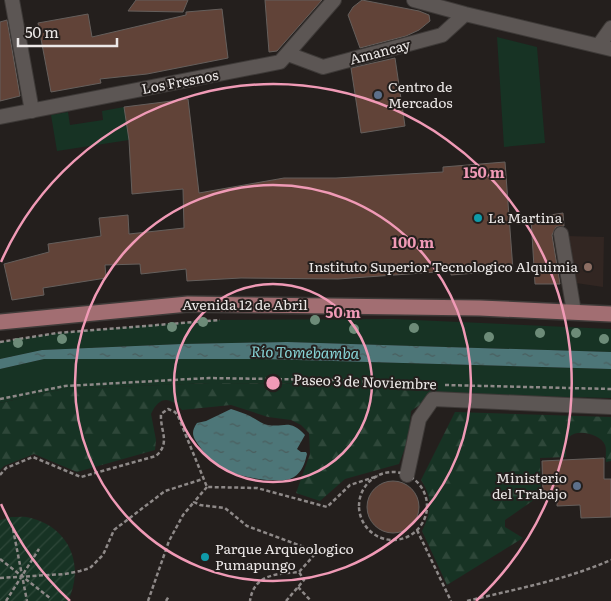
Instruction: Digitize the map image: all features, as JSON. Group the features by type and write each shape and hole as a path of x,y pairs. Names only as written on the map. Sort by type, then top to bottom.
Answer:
{"main road":[{"name":"Avenida 12 de Abril","path":"0,322 188,304 480,308 611,314"}],"street":[{"path":"12,0 32,111"},
{"name":"Los Fresnos","path":"0,117 280,62 334,0"},
{"path":"414,0 453,5 466,14 605,47 611,28"},
{"name":"Amancay","path":"288,54 323,67 442,35 466,14"},
{"path":"561,234 574,312"},
{"name":"Paseo 3 de Noviembre","path":"407,475 419,419 433,399 611,407"}],"path":[{"path":"0,342 57,334 210,320 229,320"},
{"name":"Paseo 3 de Noviembre","path":"0,399 65,386 209,378 611,388"},
{"path":"0,475 6,468 33,458 81,477 156,456 165,443 161,414 168,409 172,409 178,416 207,487"},
{"path":"207,487 257,488 327,507 350,485 387,472 398,472 407,475 418,483 424,493 427,504 425,516 417,530 412,534 401,539 379,538 370,532 363,523 359,513 360,497 368,482 378,476"},
{"path":"0,578 64,574 90,568 103,554 114,530 165,491 203,479"},
{"path":"148,601 169,541 183,516 207,487"},
{"path":"194,502 200,505 225,508 247,526 316,553 299,572 262,578 252,592 250,601"},
{"path":"13,529 27,601"},
{"path":"417,530 451,601"},
{"path":"6,601 39,549"},
{"path":"0,560 50,598"},
{"path":"467,601 560,578 588,570 611,560"},
{"path":"286,601 304,580 299,572"},
{"path":"298,587 311,601"},
{"path":"166,601 169,596"}],"shaded area":[{"name":"Instituto Superior Tecnologico Alquimia","path":"566,236 604,237 603,287 576,283"}],"green space":[{"path":"497,37 537,47 545,143 504,147"},
{"path":"124,107 129,140 57,151 51,115 68,112 70,125 103,120 102,111"},
{"path":"393,319 611,329 611,352 287,342 42,350 0,359 0,342 57,333 210,320"},
{"path":"44,359 261,359 611,369 611,398 429,394 429,389 335,384 211,383 64,389 0,403 0,369"},
{"path":"211,383 335,384 429,389 430,398 411,411 408,440 399,464 345,479 320,501 296,493 310,454 309,433 301,425 291,420 268,417 231,405 182,410 178,405 169,400 161,401 151,414 156,440 155,450 77,472 34,454 4,466 0,470 0,403 64,389"},
{"path":"455,412 611,417 611,461 606,462 606,447 603,441 588,433 577,433 569,437 566,444 566,457 540,458 541,495 505,520 505,527 523,538 447,585 422,531 428,517 430,505 428,493 421,480"},
{"path":"11,517 29,517 44,523 56,530 64,539 74,562 75,575 68,601 0,601 0,520"}],"water":[{"name":"Río Tomebamba","path":"287,342 611,352 611,369 261,359 44,359 0,369 0,359 42,350"},
{"path":"231,409 248,415 261,423 274,426 291,425 300,430 305,435 297,449 307,454 299,473 288,480 267,480 238,475 213,462 196,441 193,435 194,430 197,423 206,421"}],"building":[{"path":"136,0 188,0 183,12 128,11"},
{"path":"265,0 322,0 277,51 269,52"},
{"path":"362,0 419,11 429,15 430,21 419,30 406,36 360,48 348,15 353,7"},
{"path":"222,9 228,58 147,74 100,79 101,83 51,92 38,23 88,14 92,37 186,15 186,12"},
{"path":"7,20 20,96 0,101 0,22"},
{"name":"Centro de Mercados","path":"395,58 405,126 361,133 351,68"},
{"path":"188,99 199,193 284,178 336,178 443,172 443,167 505,162 513,270 451,275 451,271 338,279 241,278 187,281 186,269 141,274 140,264 105,265 106,278 43,288 44,295 12,300 4,264 49,252 48,244 101,236 99,218 128,215 129,234 184,228 183,189 132,194 129,140 124,107"},
{"path":"563,213 564,226 556,227 552,235 560,284 535,284 531,218"},
{"name":"Ministerio del Trabajo","path":"604,458 604,479 611,479 611,517 581,518 580,505 557,506 557,493 543,494 542,461"},
{"path":"393,481 403,483 411,489 417,497 419,507 417,517 411,525 403,531 393,533 383,531 375,525 369,517 367,507 369,497 375,489 383,483"}],"place":[{"name":"Centro de Mercados","path":"378,95"},
{"name":"La Martina","path":"478,218"},
{"name":"Instituto Superior Tecnologico Alquimia","path":"588,267"},
{"name":"Ministerio del Trabajo","path":"577,486"},
{"name":"Parque Arqueologico Pumapungo","path":"205,557"}]}
